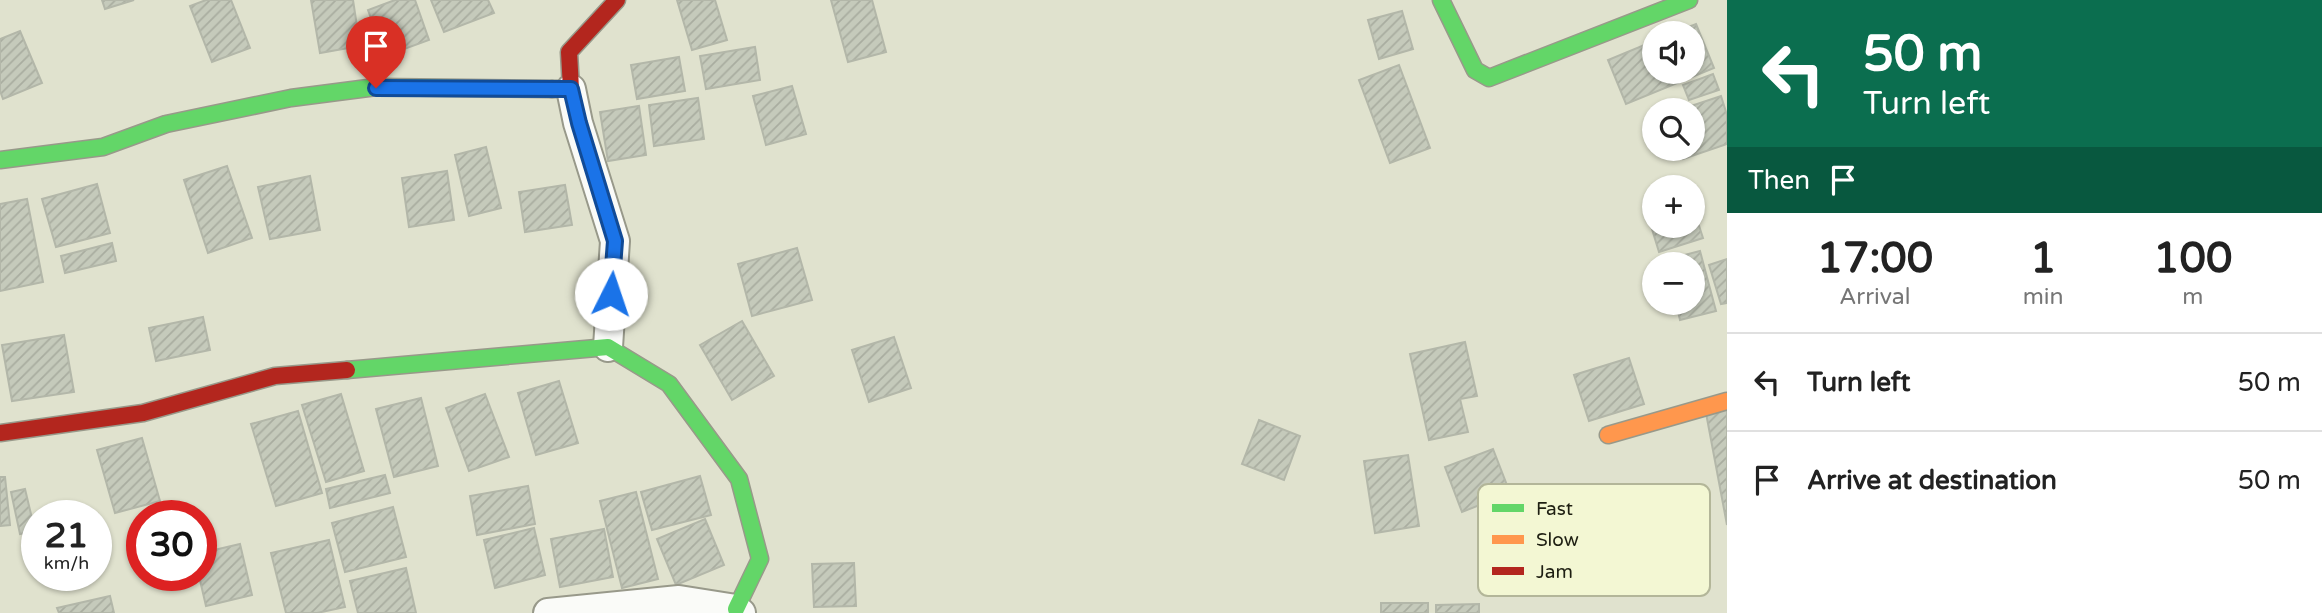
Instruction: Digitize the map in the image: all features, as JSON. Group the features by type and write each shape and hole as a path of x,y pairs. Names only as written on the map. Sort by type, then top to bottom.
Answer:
{"street":[{"path":"608,347 615,241 579,123 571,89 569,51 617,0"},
{"path":"1441,0 1475,70 1489,78 1689,0"},
{"path":"0,160 103,147 166,124 291,98 376,88 571,89"},
{"path":"0,433 143,414 275,376 608,347 669,384 739,479 760,559 738,611 679,600 548,613"},
{"path":"1608,435 1727,401"}],"building":[{"path":"102,0 134,0 105,9"},
{"path":"206,0 231,0 250,48 212,62 190,6"},
{"path":"311,0 353,0 360,46 320,53"},
{"path":"395,0 415,0 429,40 385,56 368,10"},
{"path":"431,0 488,0 494,13 444,32"},
{"path":"677,0 715,0 727,40 692,50"},
{"path":"831,0 872,0 886,52 848,62"},
{"path":"1402,11 1413,49 1379,59 1368,20"},
{"path":"20,31 42,83 3,99 0,91 0,39"},
{"path":"1642,46 1642,84 1675,84 1626,104 1608,60"},
{"path":"1705,46 1714,68 1705,72"},
{"path":"755,47 760,80 706,89 700,56"},
{"path":"679,57 685,91 637,99 631,65"},
{"path":"1399,65 1430,148 1390,163 1359,80"},
{"path":"1713,74 1719,90 1688,98 1683,85 1705,84 1705,77"},
{"path":"792,86 806,134 766,145 753,96"},
{"path":"1721,96 1727,115 1727,144 1705,152 1705,101"},
{"path":"698,98 704,139 654,146 649,105"},
{"path":"639,106 646,155 608,161 600,112"},
{"path":"486,147 501,208 469,216 455,155"},
{"path":"227,166 252,238 208,253 184,180"},
{"path":"447,171 454,220 409,227 402,178"},
{"path":"310,176 320,230 270,239 258,187"},
{"path":"97,184 110,233 56,247 42,199"},
{"path":"565,185 572,225 525,232 519,192"},
{"path":"27,199 43,282 0,291 0,204"},
{"path":"1655,238 1703,238 1659,252"},
{"path":"112,243 116,261 65,273 61,256"},
{"path":"797,248 812,300 752,316 738,264"},
{"path":"1727,259 1727,303 1721,304 1709,265"},
{"path":"1705,270 1716,311 1705,314"},
{"path":"1679,315 1700,315 1680,320"},
{"path":"203,317 210,350 156,361 149,328"},
{"path":"742,321 774,376 732,400 700,345"},
{"path":"64,335 74,392 12,401 2,345"},
{"path":"894,337 911,388 869,402 852,350"},
{"path":"1465,342 1477,396 1460,399 1468,432 1429,440 1410,354"},
{"path":"1629,358 1644,404 1589,421 1574,375"},
{"path":"559,381 578,443 536,455 518,393"},
{"path":"341,394 364,471 326,482 302,405"},
{"path":"485,394 509,457 469,471 446,408"},
{"path":"421,398 438,466 394,477 376,409"},
{"path":"1727,409 1727,525 1706,413"},
{"path":"298,411 322,493 276,506 251,424"},
{"path":"1259,420 1300,436 1284,480 1242,464"},
{"path":"142,438 160,500 126,500 126,510 115,513 97,450"},
{"path":"1493,449 1507,484 1478,484 1478,506 1462,512 1445,467"},
{"path":"1408,455 1419,526 1375,533 1364,461"},
{"path":"385,475 390,493 330,508 326,489"},
{"path":"700,476 711,515 652,530 641,492"},
{"path":"0,477 5,477 10,525 0,526"},
{"path":"528,486 535,524 477,535 470,496"},
{"path":"25,489 28,500 21,500 21,534 20,534 11,492"},
{"path":"636,492 658,579 622,588 600,501"},
{"path":"393,507 406,557 345,572 332,523"},
{"path":"705,519 724,565 676,585 657,539"},
{"path":"534,528 545,575 495,588 484,540"},
{"path":"604,529 613,577 560,587 551,539"},
{"path":"329,540 345,607 317,613 286,613 271,553"},
{"path":"240,544 252,595 206,606 202,591 217,591 217,549"},
{"path":"854,563 856,606 814,607 812,564"},
{"path":"406,568 416,613 358,613 350,581"},
{"path":"110,596 114,613 59,613 57,608"},
{"path":"1381,603 1428,603 1428,613 1381,613"},
{"path":"1479,604 1479,613 1436,613 1436,605"}],"traffic: fast":[{"path":"1441,0 1475,70 1489,78 1689,0"},
{"path":"0,160 103,147 166,124 291,98 376,87 552,89"},
{"path":"347,370 608,347 669,384 739,479 760,559 736,609"}],"traffic: slow":[{"path":"1608,435 1727,401"}],"traffic: jam":[{"path":"552,89 571,89 569,52 617,0"},
{"path":"0,433 143,413 275,376 347,370"}],"route":[{"path":"376,88 571,89 615,241 611,294"}]}
